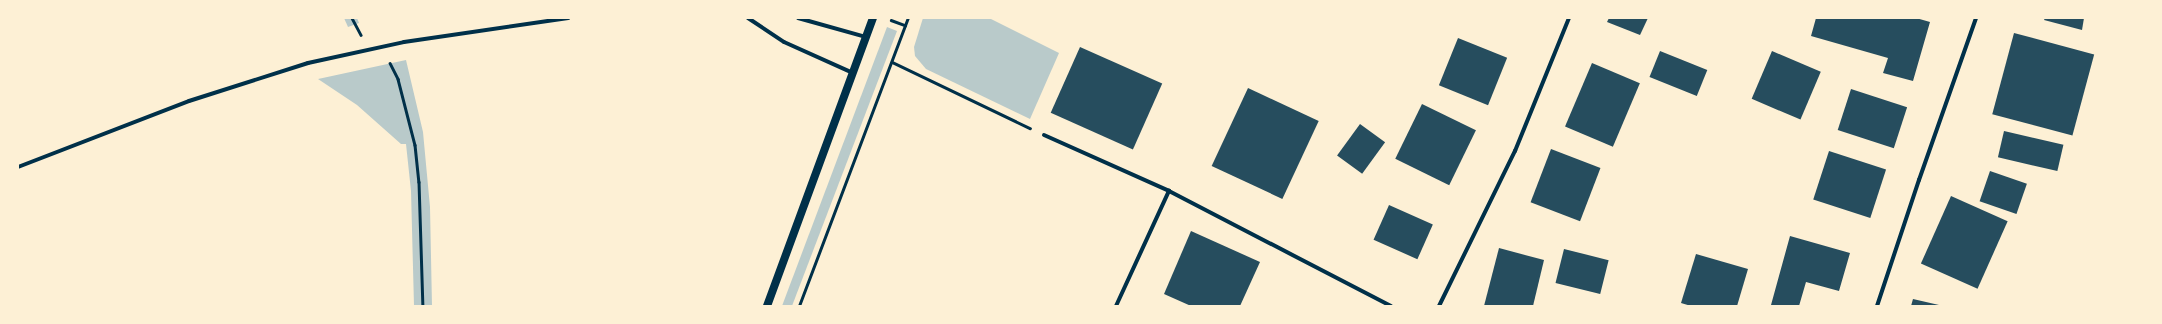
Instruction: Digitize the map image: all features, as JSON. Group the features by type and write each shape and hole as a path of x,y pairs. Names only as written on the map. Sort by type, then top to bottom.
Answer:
{"main road":[{"path":"767,306 873,18"}],"street":[{"path":"18,166 189,101 250,80 308,63 373,48 568,18"},
{"path":"748,18 784,42 853,73"},
{"path":"798,18 866,37"},
{"path":"1439,306 1515,151 1569,18"},
{"path":"1877,306 1919,180 1976,18"},
{"path":"1044,134 1169,191 1391,306"},
{"path":"1116,306 1169,191"}],"path":[{"path":"887,18 905,25"},
{"path":"799,306 908,18"},
{"path":"373,48 383,54 390,63 398,79 415,144 419,182 423,306"},
{"path":"892,62 1044,134"}],"shaded area":[{"path":"344,18 357,18 359,23 348,27"},
{"path":"923,18 989,18 1059,53 1030,119 926,69 915,56 914,47"},
{"path":"887,27 897,31 792,306 782,306"},
{"path":"406,60 423,132 430,207 432,306 414,306 411,191 406,144 401,144 357,105 318,79"}],"building":[{"path":"1609,18 1648,18 1640,35 1607,22"},
{"path":"1816,18 1916,18 1930,22 1913,81 1883,73 1888,58 1811,36"},
{"path":"2045,18 2084,18 2082,30 2044,20"},
{"path":"2014,33 2094,54 2072,136 1992,114"},
{"path":"1458,38 1507,58 1488,105 1439,85"},
{"path":"1080,47 1162,84 1133,149 1051,113"},
{"path":"1660,51 1707,70 1697,96 1650,77"},
{"path":"1772,51 1821,72 1800,120 1752,99"},
{"path":"1592,63 1640,83 1613,147 1565,127"},
{"path":"1248,88 1319,121 1282,199 1212,166"},
{"path":"1851,89 1907,107 1894,148 1838,130"},
{"path":"1422,104 1476,130 1449,185 1395,159"},
{"path":"1360,124 1385,142 1362,174 1337,156"},
{"path":"2004,131 2063,145 2057,171 1998,157"},
{"path":"1551,149 1600,168 1580,221 1531,202"},
{"path":"1829,151 1886,170 1870,218 1813,200"},
{"path":"1990,171 2027,184 2016,214 1980,201"},
{"path":"1951,196 2008,221 1978,289 1921,264"},
{"path":"1389,205 1433,225 1417,259 1374,240"},
{"path":"1191,231 1260,262 1240,306 1191,306 1164,294"},
{"path":"1790,236 1850,253 1839,291 1806,282 1799,306 1771,305"},
{"path":"1499,248 1544,260 1533,306 1484,306"},
{"path":"1564,249 1609,260 1600,294 1556,283"},
{"path":"1696,254 1748,269 1737,306 1691,306 1681,303"},
{"path":"1913,299 1939,305 1939,306 1911,306"}]}
